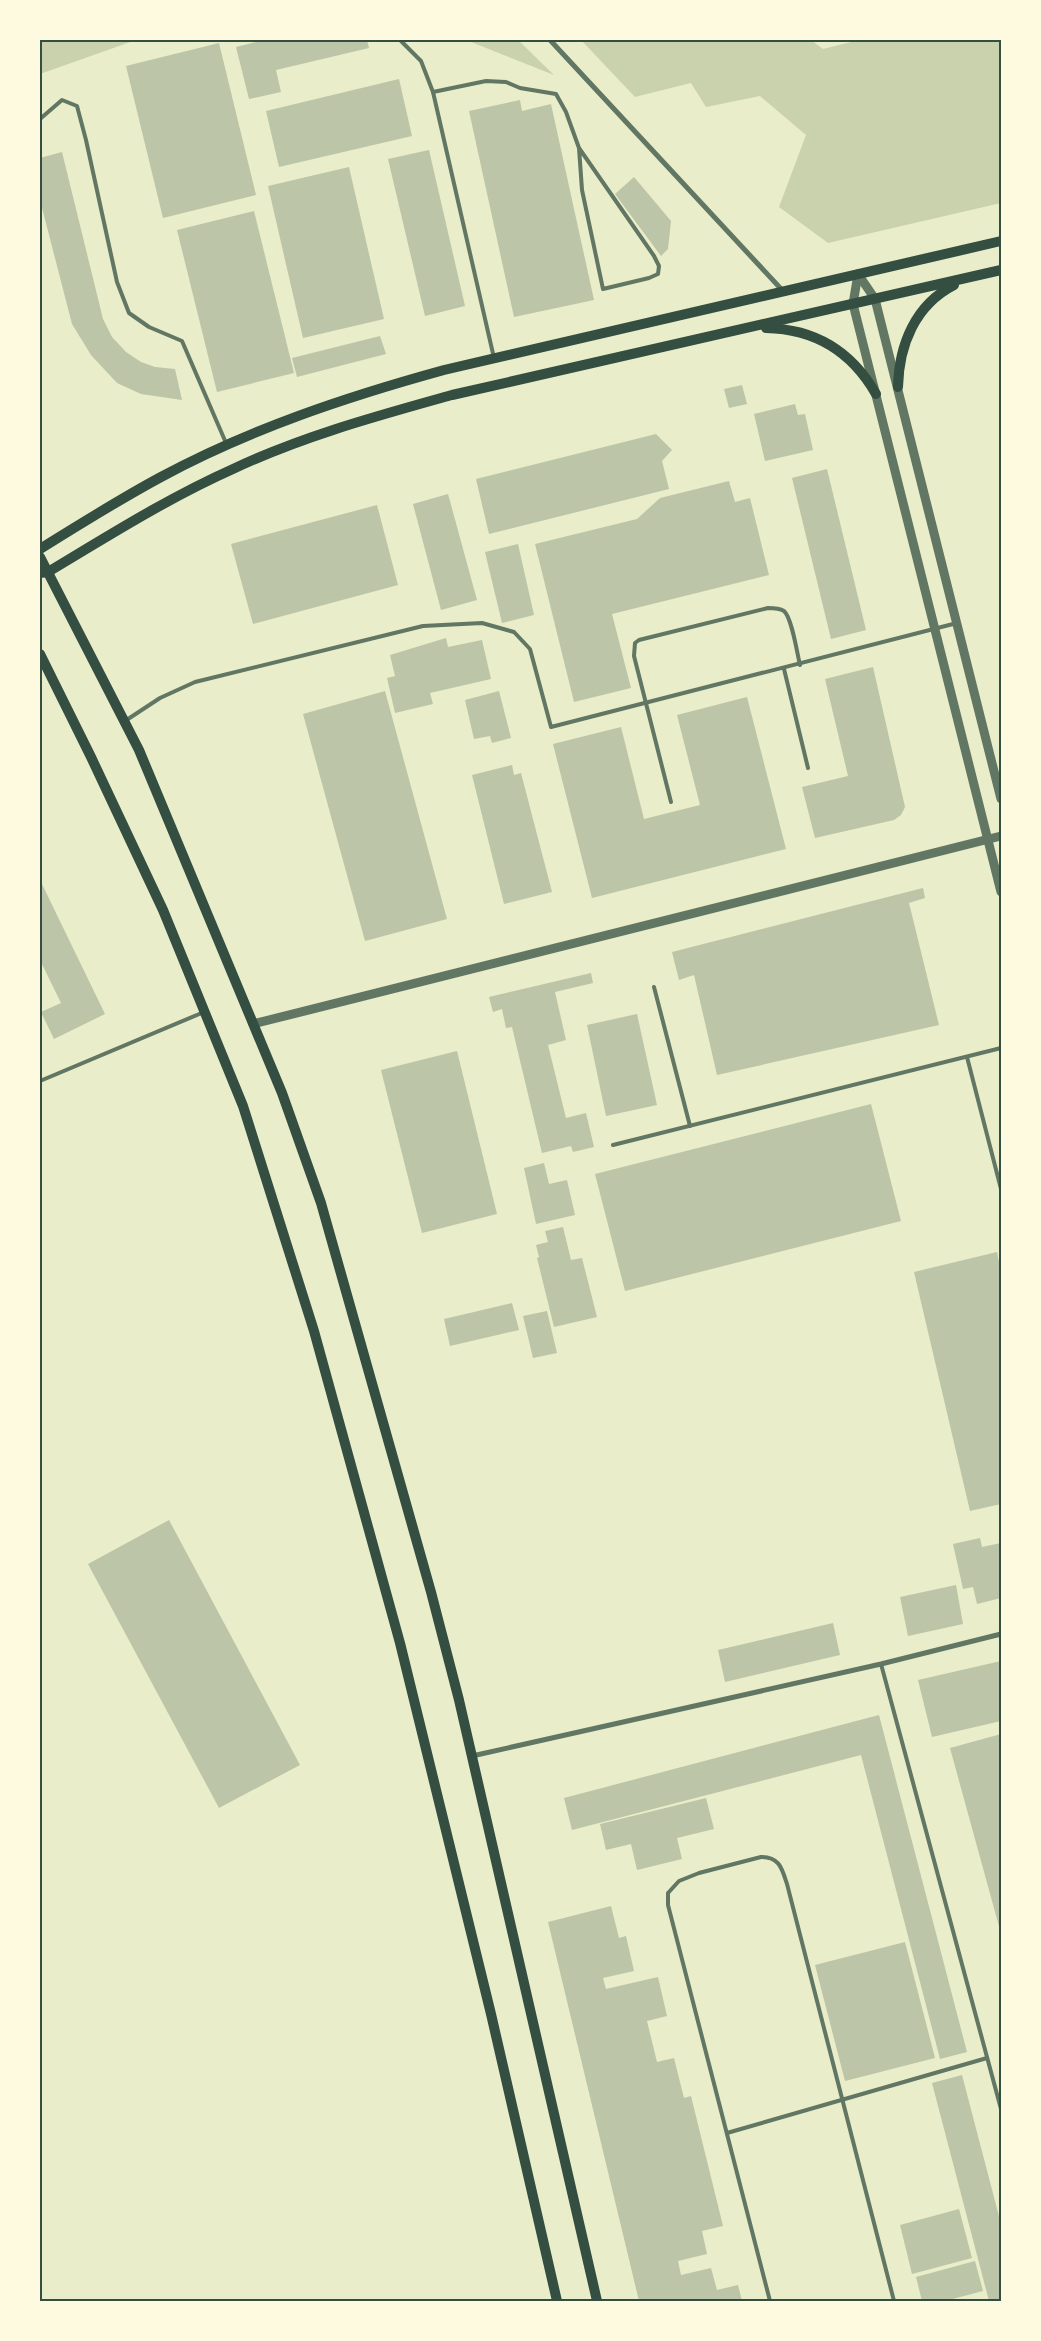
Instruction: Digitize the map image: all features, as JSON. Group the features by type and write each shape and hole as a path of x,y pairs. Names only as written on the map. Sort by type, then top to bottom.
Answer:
{"main road":[{"path":"40,548 161,477 227,445 298,415 366,392 494,358 1001,241"},
{"path":"44,572 169,500 234,468 305,439 376,416 452,395 1001,270"},
{"path":"898,388 898,363 904,341 915,322 929,303 945,289 966,278"},
{"path":"750,328 781,328 806,334 828,344 846,356 863,372 876,394"},
{"path":"40,557 44,572 139,750 282,1093 321,1203 431,1592 472,1756 597,2301"},
{"path":"40,654 163,910 243,1106 314,1331 400,1643 491,2014 557,2301"}],"street":[{"path":"550,40 783,291"},
{"path":"858,274 875,299 1001,799"},
{"path":"858,274 853,304 1001,892"},
{"path":"253,1024 1001,836"},
{"path":"472,1756 881,1664 1001,1634"}],"lane":[{"path":"400,40 421,61 433,92 494,358"},
{"path":"433,92 486,82 506,82 520,88 556,94 566,112 579,148 654,256 659,266 658,274 604,289 582,190 579,148"},
{"path":"40,119 62,100 77,106 117,282 129,313 149,327 182,341 227,445"},
{"path":"671,802 634,648 639,640 768,608 776,608 784,611 789,619 800,665"},
{"path":"124,722 160,698 195,682 423,626 482,623 514,632 530,649 551,726 800,665 957,623"},
{"path":"784,669 808,768"},
{"path":"654,987 690,1126"},
{"path":"40,1080 204,1012"},
{"path":"613,1145 1001,1048"},
{"path":"967,1057 1001,1189"},
{"path":"881,1664 1001,2108"},
{"path":"770,2301 668,1906 668,1893 679,1881 699,1873 761,1857 771,1857 780,1863 894,2301"},
{"path":"727,2133 842,2102 987,2058"}],"green space":[{"path":"40,40 136,40 40,74"},
{"path":"466,40 518,40 554,75"},
{"path":"581,40 811,40 823,49 859,40 1001,40 1001,203 828,243 779,207 806,135 760,96 706,107 691,83 635,97"}],"building":[{"path":"264,40 367,40 369,48 276,70 281,92 249,99 236,47"},
{"path":"219,43 256,195 163,218 126,66"},
{"path":"399,79 412,136 279,167 266,111"},
{"path":"520,100 522,111 551,104 594,300 514,317 469,111"},
{"path":"429,150 465,306 425,316 388,159"},
{"path":"62,152 103,319 112,337 126,352 141,362 155,367 175,369 182,400 141,394 117,383 91,355 72,324 40,200 40,158"},
{"path":"349,167 384,319 303,338 268,186"},
{"path":"634,177 671,221 668,249 661,256 615,194"},
{"path":"254,211 294,373 217,392 177,230"},
{"path":"380,336 386,354 297,377 292,358"},
{"path":"742,385 747,404 729,408 724,389"},
{"path":"795,404 798,415 805,414 813,450 765,461 754,414"},
{"path":"656,434 672,450 662,461 669,489 489,534 476,479"},
{"path":"827,469 866,630 831,639 792,478"},
{"path":"729,481 735,502 750,498 769,575 612,614 631,688 574,702 535,544 637,519 660,498"},
{"path":"448,494 477,600 441,610 413,504"},
{"path":"377,505 398,585 253,624 231,544"},
{"path":"518,544 534,615 502,623 485,552"},
{"path":"446,638 448,647 482,640 491,679 430,693 433,704 395,713 387,678 395,676 390,655"},
{"path":"873,667 905,807 901,815 894,820 815,838 802,787 848,776 825,679"},
{"path":"385,691 447,919 365,941 303,714"},
{"path":"499,691 511,738 492,743 490,736 474,739 465,700"},
{"path":"747,697 786,849 592,898 553,744 621,727 644,819 700,805 677,715"},
{"path":"512,765 514,775 521,773 552,892 504,904 472,775"},
{"path":"40,880 105,1014 54,1039 41,1012 61,1003 40,960"},
{"path":"923,888 925,898 909,903 939,1025 717,1075 694,975 679,980 672,952"},
{"path":"591,973 593,983 555,992 566,1040 548,1045 566,1118 586,1113 594,1147 573,1152 571,1146 542,1153 512,1027 506,1028 502,1009 493,1012 489,997"},
{"path":"637,1014 657,1105 606,1116 587,1025"},
{"path":"457,1051 497,1214 422,1233 381,1070"},
{"path":"871,1104 901,1221 625,1291 595,1174"},
{"path":"544,1163 549,1184 567,1180 575,1215 536,1224 524,1168"},
{"path":"563,1227 571,1260 582,1258 597,1317 554,1327 537,1258 539,1257 536,1245 548,1242 545,1231"},
{"path":"997,1252 999,1262 1001,1262 1001,1504 970,1511 914,1272"},
{"path":"512,1303 519,1330 450,1346 444,1319"},
{"path":"547,1311 557,1353 533,1358 523,1316"},
{"path":"169,1520 300,1765 219,1808 88,1564"},
{"path":"980,1538 982,1547 1001,1543 1001,1598 977,1604 973,1587 963,1589 953,1544"},
{"path":"956,1585 963,1624 908,1636 900,1597"},
{"path":"833,1623 840,1655 725,1682 718,1650"},
{"path":"1001,1661 1001,1721 932,1737 918,1680"},
{"path":"879,1715 967,2052 940,2059 861,1755 572,1830 564,1798"},
{"path":"1001,1734 1001,1930 1000,1930 950,1748"},
{"path":"706,1798 714,1829 677,1838 682,1859 637,1870 631,1844 606,1850 600,1824"},
{"path":"611,1906 619,1938 626,1936 634,1971 603,1978 606,1989 658,1977 667,2016 647,2021 657,2062 674,2058 684,2098 691,2096 723,2226 702,2231 707,2254 678,2261 681,2275 711,2268 717,2290 738,2285 742,2301 639,2301 548,1922"},
{"path":"905,1942 935,2058 845,2081 815,1965"},
{"path":"962,2075 1001,2224 1001,2299 993,2301 989,2301 932,2083"},
{"path":"959,2209 972,2258 912,2274 900,2225"},
{"path":"975,2261 983,2291 945,2301 922,2301 916,2277"}]}
